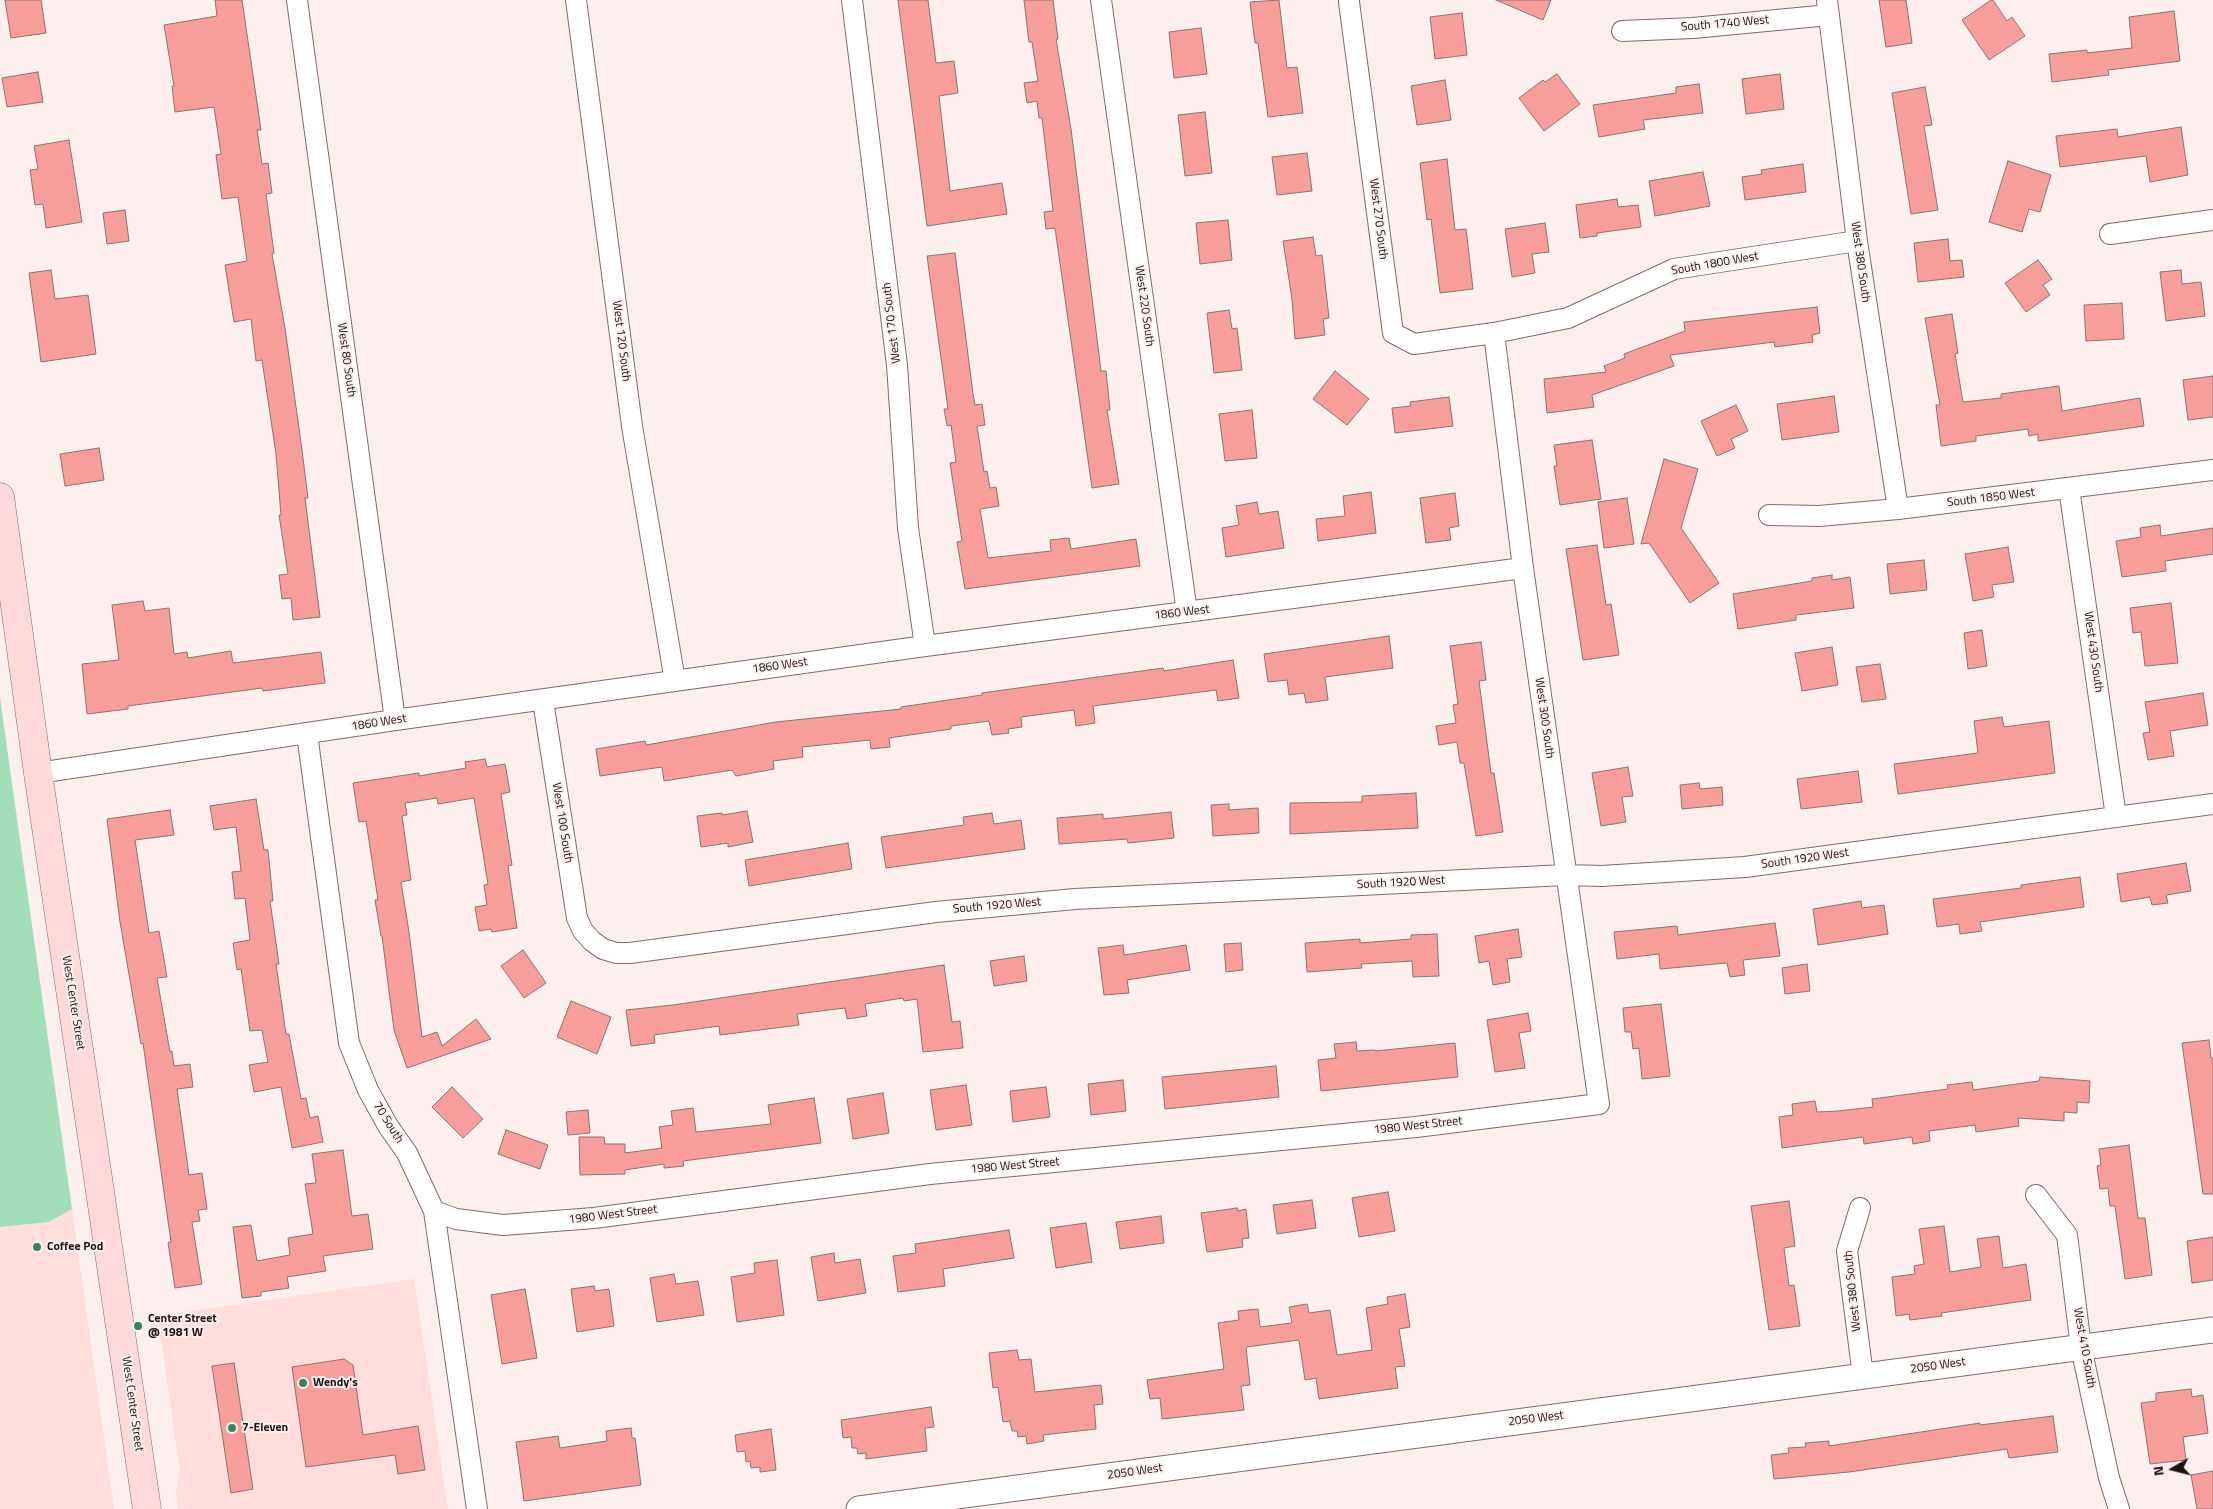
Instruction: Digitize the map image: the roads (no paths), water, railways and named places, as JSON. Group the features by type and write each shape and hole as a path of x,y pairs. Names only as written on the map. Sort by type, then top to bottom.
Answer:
{"main road":[{"name":"West Center Street","path":"0,497 2,526 147,1509"}],"street":[{"name":"West 80 South","path":"297,0 395,720"},
{"name":"West 120 South","path":"576,0 632,426 675,681"},
{"name":"West 170 South","path":"852,0 897,365 908,528 925,646"},
{"name":"West 220 South","path":"1102,0 1187,612"},
{"name":"West 270 South","path":"1349,2 1393,333 1414,344 1494,332"},
{"name":"South 1740 West","path":"1622,31 1693,28 1828,7"},
{"name":"West 380 South","path":"1828,7 1857,241 1898,509"},
{"path":"2110,234 2213,220"},
{"name":"South 1800 West","path":"1494,332 1568,318 1674,269 1857,241"},
{"name":"West 300 South","path":"1494,332 1523,568 1565,875 1599,1104"},
{"name":"South 1850 West","path":"1769,515 1819,516 1898,509 2213,470"},
{"name":"West 430 South","path":"2070,488 2116,817"},
{"name":"1860 West","path":"38,773 395,720 543,701 925,646 1523,568"},
{"name":"West 100 South","path":"543,701 577,918 583,931 592,941"},
{"name":"70 South","path":"307,734 349,1043 368,1090 388,1126 407,1153 434,1212 477,1509"},
{"name":"South 1920 West","path":"592,941 603,949 616,953 630,953 936,912 1074,899 1565,875 1602,876 1745,867 2213,804"},
{"name":"1980 West Street","path":"434,1212 456,1219 504,1226 594,1218 930,1174 1416,1127 1599,1104"},
{"name":"West 410 South","path":"2036,1195 2067,1235 2081,1347 2109,1478 2119,1509"},
{"name":"West 380 South","path":"1860,1208 1847,1251 1863,1376"},
{"name":"2050 West","path":"859,1509 2213,1330"}],"place":[{"name":"Coffee Pod","path":"37,1247"},
{"name":"Center Street @ 1981 W","path":"138,1326"},
{"name":"Wendy's","path":"303,1383"},
{"name":"7-Eleven","path":"232,1428"}]}
